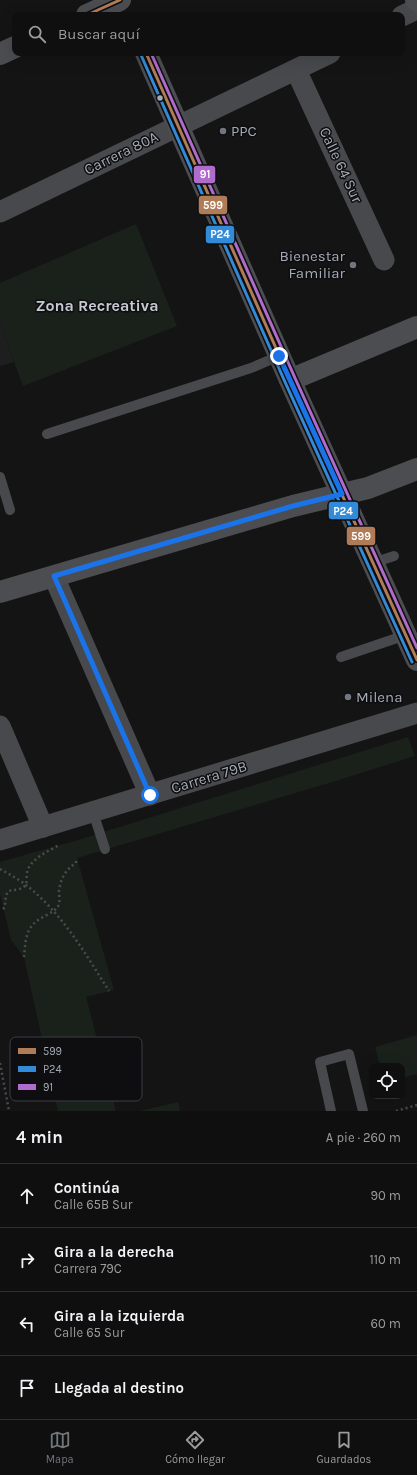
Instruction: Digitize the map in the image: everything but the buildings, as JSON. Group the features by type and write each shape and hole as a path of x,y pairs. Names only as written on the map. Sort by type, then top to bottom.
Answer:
{"street":[{"path":"94,12 121,0 127,12"},
{"path":"405,15 417,9"},
{"path":"0,54 12,48"},
{"path":"147,56 279,356 417,660"},
{"name":"Carrera 80A","path":"0,212 324,56"},
{"name":"Calle 64 Sur","path":"296,70 384,260"},
{"path":"290,380 417,327"},
{"path":"0,592 293,506 377,485 417,469"},
{"path":"54,576 150,795"},
{"name":"Carrera 79B","path":"0,840 417,713"},
{"path":"0,726 7,760 43,827"}],"lane":[{"path":"47,434 251,368 279,356"},
{"path":"0,477 10,510"},
{"path":"373,563 394,556"},
{"path":"341,656 406,636"},
{"path":"93,812 105,849"},
{"path":"331,1111 320,1062 349,1054 363,1111"}],"path":[{"path":"26,885 29,868 42,855 59,845"},
{"path":"24,957 30,927 40,917 54,911 59,904 59,891 62,879 67,869 76,863 76,858"},
{"path":"0,869 26,885 54,911 80,945 109,991"},
{"path":"4,909 6,896 10,890 23,888 26,885"},
{"path":"0,1063 9,1111"},
{"path":"396,1111 417,1105"}],"shaded area":[{"path":"136,224 177,326 23,386 0,323 0,283"},
{"path":"0,323 14,362 0,366"},
{"path":"408,737 415,756 77,858 114,990 86,997 97,1037 42,1037 24,957 11,940 0,894 0,862 78,840"},
{"path":"417,1035 417,1074 405,1077 405,1063 379,1063 375,1047"},
{"path":"56,1101 113,1101 116,1111 58,1111"},
{"path":"178,1102 180,1111 140,1111"}],"transit line":[{"name":"599","path":"94,12 120,0"},
{"name":"P24","path":"141,56 285,382 412,662"},
{"name":"599","path":"147,56 290,380 417,660"},
{"name":"91","path":"152,56 417,648"}],"place":[{"name":"PPC","path":"223,131"},
{"name":"Bienestar Familiar","path":"353,265"},
{"name":"Milena","path":"348,697"}],"district":[{"name":"Zona Recreativa","path":"97,305"}],"route":[{"path":"150,795 54,576 293,506 342,494 279,356"}]}
